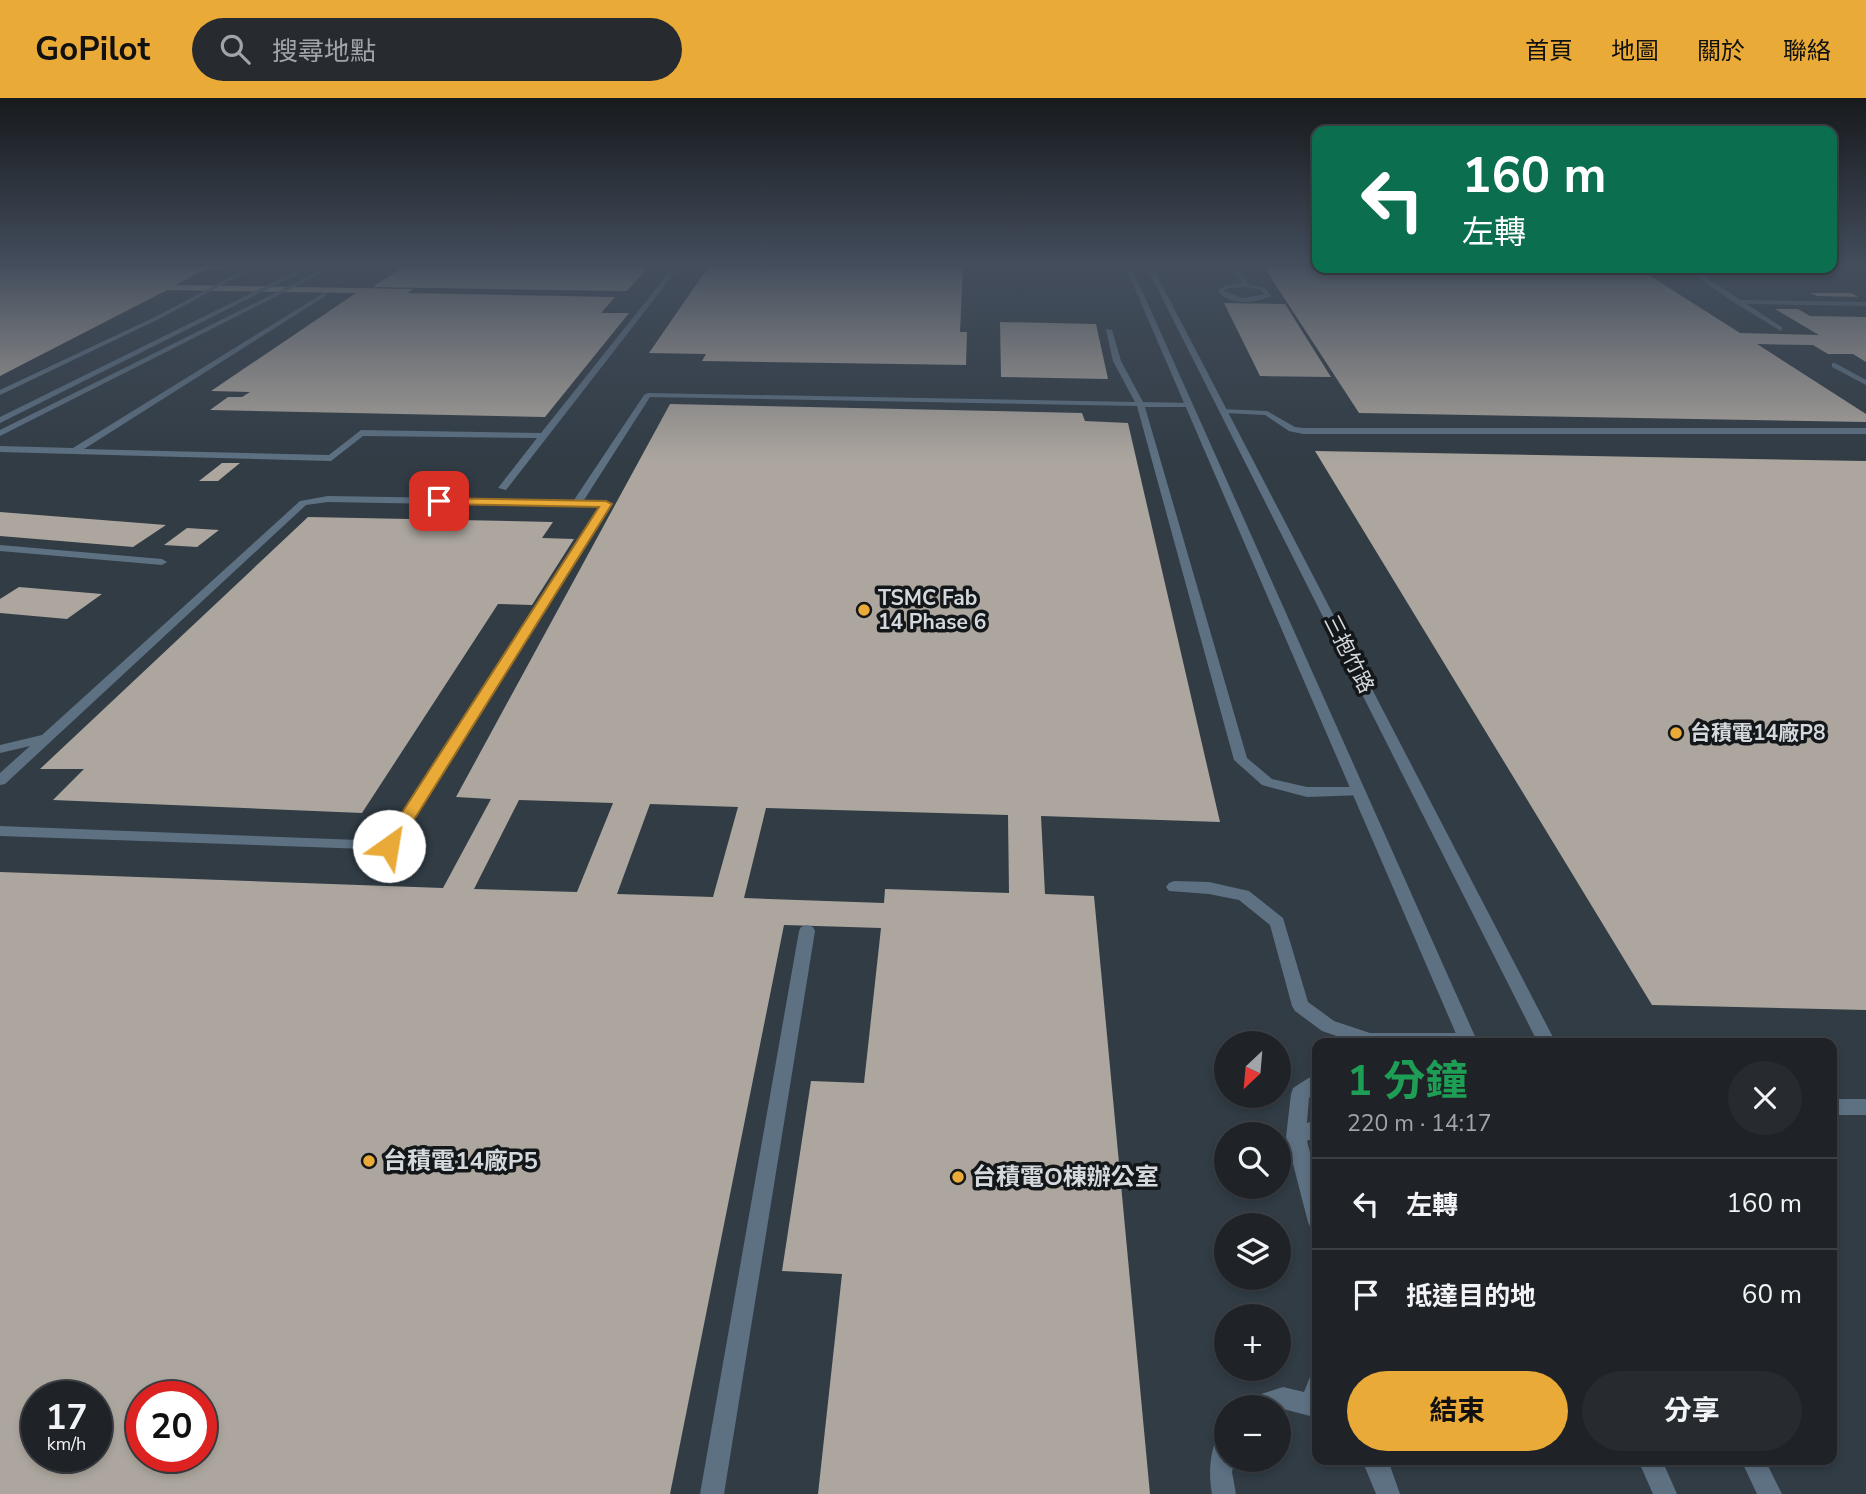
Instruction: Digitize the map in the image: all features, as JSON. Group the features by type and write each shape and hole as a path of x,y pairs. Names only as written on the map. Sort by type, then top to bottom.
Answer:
{"street":[{"path":"0,393 129,331"},
{"path":"0,420 179,331"},
{"path":"0,433 202,331"},
{"path":"76,450 266,331"},
{"path":"503,488 625,331"},
{"path":"1108,331 1117,361 1140,404 1241,760 1267,782 1307,792 1359,792"},
{"name":"三抱竹路","path":"1157,331 1468,1038"},
{"name":"三抱竹路","path":"1183,331 1544,1038"},
{"path":"1835,365 1866,383"},
{"path":"577,503 648,395 1189,405"},
{"path":"1225,411 1266,413 1292,429 1303,431 1866,431"},
{"path":"0,449 331,458 361,433 543,436"},
{"path":"0,781 303,503 328,499 606,504 389,846 0,831"},
{"path":"0,548 162,562"},
{"path":"0,749 46,738"},
{"path":"1174,887 1209,888 1244,895 1277,922 1301,1006 1328,1026 1364,1038"},
{"path":"712,1494 807,931"},
{"path":"1312,1085 1300,1094 1296,1137 1312,1199"},
{"path":"1837,1107 1866,1107"},
{"path":"1296,1137 1312,1130"},
{"path":"1291,1398 1312,1399"},
{"path":"1652,1465 1665,1494"},
{"path":"1756,1465 1770,1494"},
{"path":"1220,1472 1224,1494"}],"shaded area":[{"path":"0,331 1866,331 1866,1494 0,1494"}],"building":[{"path":"0,331 87,331 0,376"},
{"path":"300,331 614,331 545,417 210,410 228,397 242,397 250,392 211,391"},
{"path":"664,331 967,332 966,365 702,361 706,354 649,353"},
{"path":"1000,331 1098,331 1108,379 1001,377"},
{"path":"1238,331 1302,331 1331,377 1260,376"},
{"path":"1306,331 1737,331 1819,335 1812,331 1866,331 1866,362 1853,354 1828,354 1813,345 1757,344 1866,414 1866,422 1359,413"},
{"path":"670,404 1082,413 1085,421 1128,423 1220,822 1041,816 1045,894 1094,896 1150,1494 818,1494 842,1274 782,1271 811,1081 864,1083 881,928 784,925 670,1494 0,1494 0,872 443,888 491,799 456,797","holes":["519,800 613,803 577,892 474,889","650,804 738,807 713,897 617,894","766,808 1008,815 1009,893 885,889 884,903 744,898"]},
{"name":"台積電14廠P8","path":"1315,451 1866,461 1866,1010 1652,1005"},
{"path":"222,463 240,463 218,481 199,481"},
{"path":"0,512 166,525 133,547 0,536"},
{"path":"308,517 553,522 542,538 574,539 532,605 498,604 362,813 53,800 84,769 40,769"},
{"path":"187,528 219,530 197,547 164,545"},
{"path":"19,587 102,594 67,619 0,613 0,599"}],"place":[{"name":"TSMC Fab 14 Phase 6","path":"864,610"},
{"name":"台積電14廠P8","path":"1676,733"},
{"name":"台積電14廠P5","path":"369,1161"},
{"name":"台積電O棟辦公室","path":"958,1177"}],"route":[{"path":"389,846 606,504 439,501"}]}
